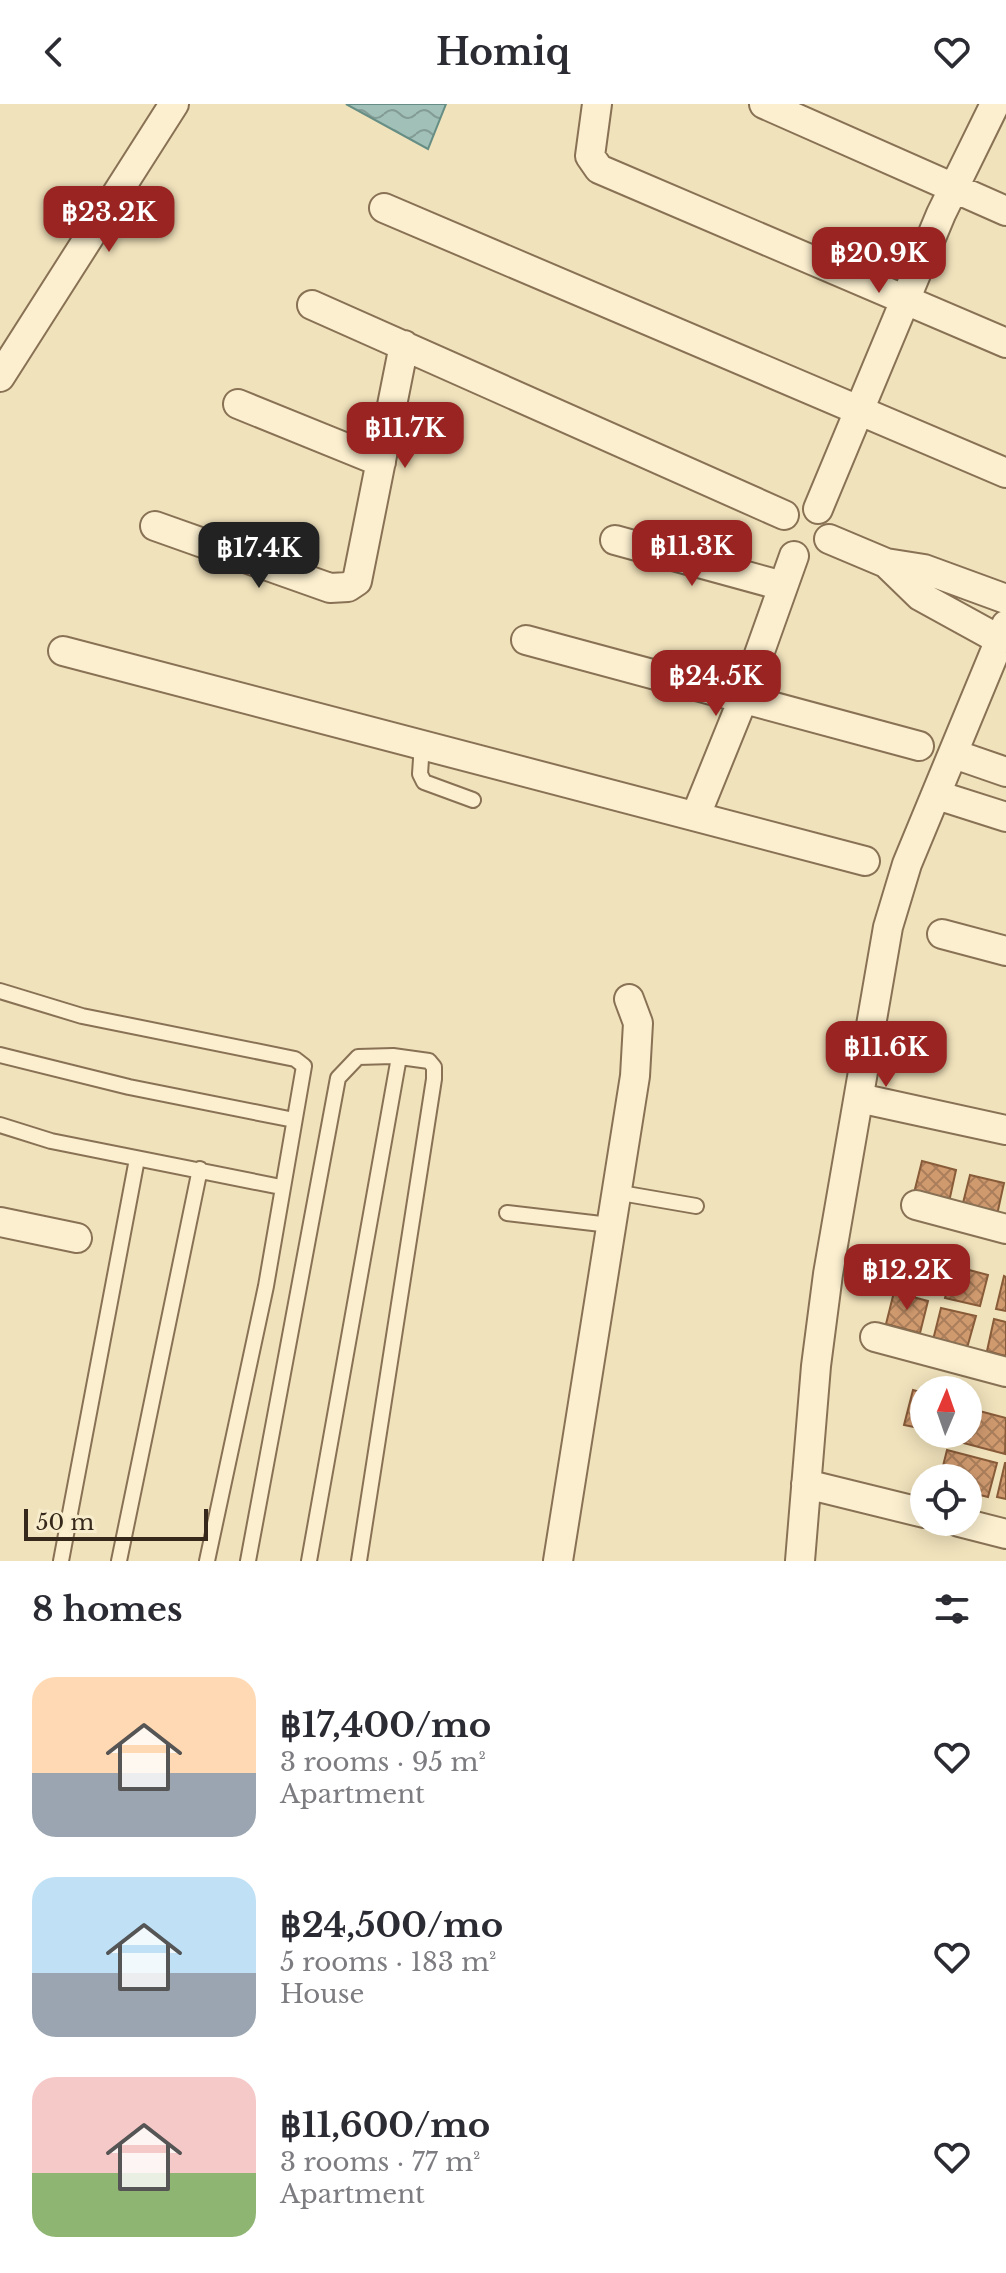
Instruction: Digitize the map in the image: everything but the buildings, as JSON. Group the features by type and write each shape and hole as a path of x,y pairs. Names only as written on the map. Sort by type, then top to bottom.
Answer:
{"street":[{"path":"0,377 174,104"},
{"path":"597,104 590,156 599,169 1006,343"},
{"path":"764,104 1006,211"},
{"path":"818,509 953,189 995,104"},
{"path":"384,208 1006,473"},
{"path":"312,305 784,515"},
{"path":"155,526 330,588 348,587 357,581 363,567 404,345"},
{"path":"238,404 381,462"},
{"path":"806,506 818,509 828,522 829,539 815,555 794,556 786,551 778,533 784,515 794,508 806,506"},
{"path":"829,539 886,563 924,569 1006,599"},
{"path":"615,540 783,586"},
{"path":"696,815 743,699 794,556"},
{"path":"800,1561 826,1289 888,927 907,864 1003,633 920,596 886,563"},
{"path":"526,640 919,746"},
{"path":"63,651 865,861"},
{"path":"954,754 1006,772"},
{"path":"937,795 1006,817"},
{"path":"942,934 1006,951"},
{"path":"558,1561 635,1076 638,1023 629,999"},
{"path":"859,1098 1006,1130"},
{"path":"916,1205 1006,1229"},
{"path":"0,1222 77,1238"},
{"path":"875,1337 1006,1372"},
{"path":"806,1484 910,1510"},
{"path":"982,1528 1006,1534"}],"lane":[{"path":"422,744 420,774 424,782 473,800"},
{"path":"0,991 82,1016 295,1059 304,1066 266,1286 207,1561"},
{"path":"0,1055 129,1087 294,1120"},
{"path":"248,1561 338,1078 358,1057 399,1057 429,1061 434,1067 434,1079 359,1561"},
{"path":"309,1561 399,1057"},
{"path":"0,1125 51,1141 281,1187"},
{"path":"61,1561 137,1159"},
{"path":"119,1561 200,1169"},
{"path":"615,1192 696,1206"},
{"path":"507,1213 610,1225"}],"water":[{"path":"346,104 446,104 428,149"}]}
